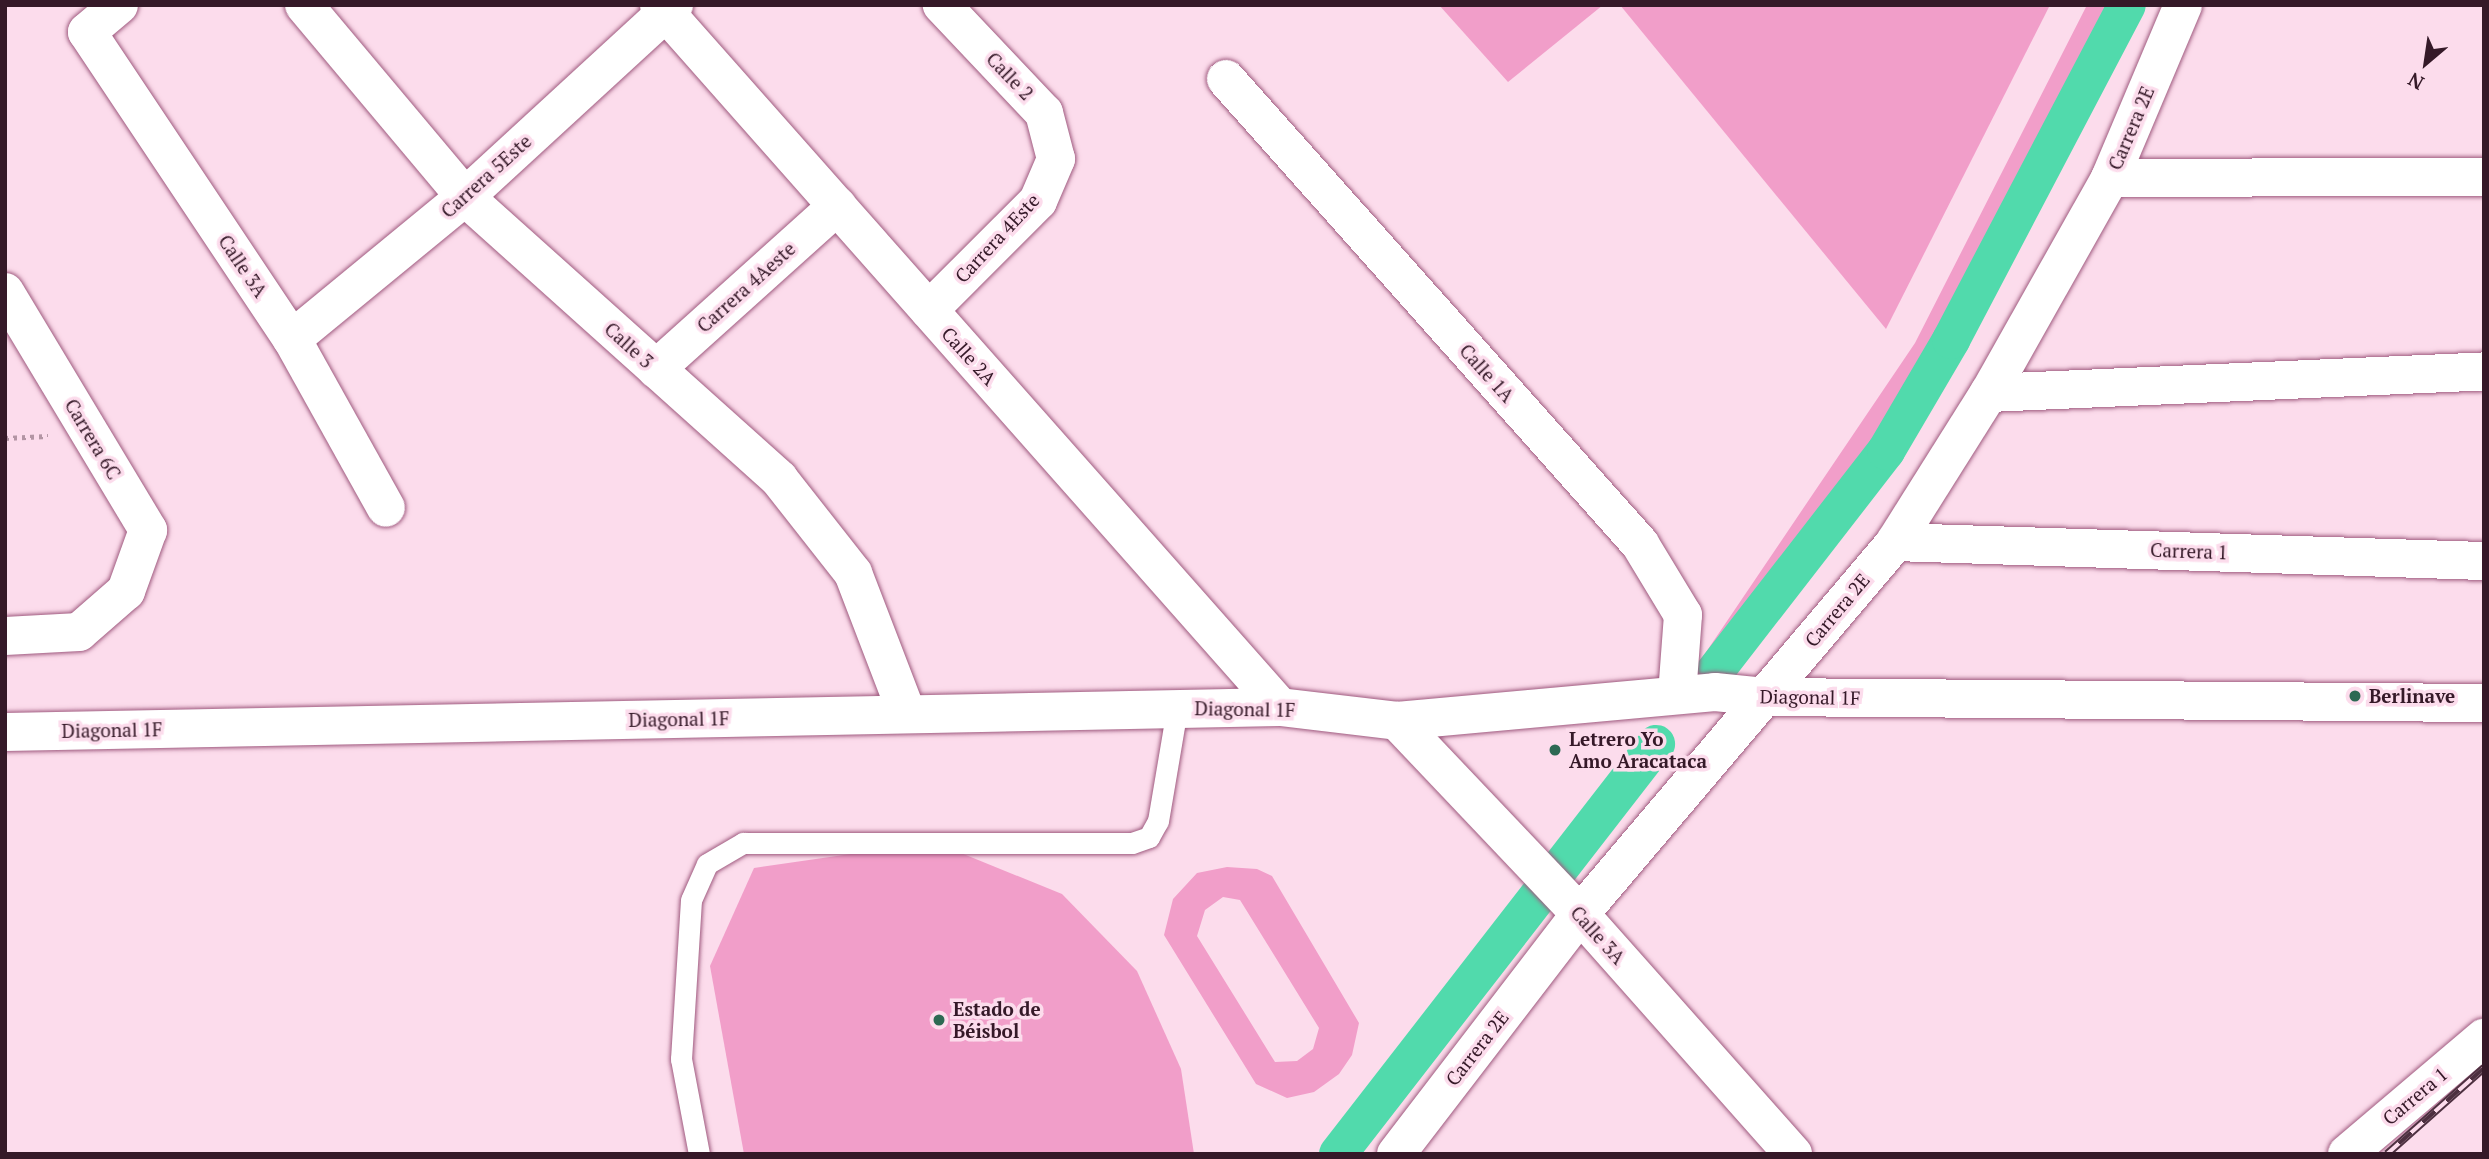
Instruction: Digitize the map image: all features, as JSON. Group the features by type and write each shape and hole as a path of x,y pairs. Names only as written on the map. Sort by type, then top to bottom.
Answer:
{"street":[{"name":"Calle 3A","path":"119,5 87,32 292,339 386,508"},
{"name":"Calle 3","path":"304,5 465,197 779,479 853,573 907,714"},
{"name":"Calle 2","path":"942,5 1044,113 1056,159"},
{"name":"Carrera 2E","path":"1396,1154 1574,908 1765,697 1895,542 1989,393 2110,178 2183,5"},
{"name":"Carrera 5Este","path":"292,339 465,197 666,8"},
{"name":"Calle 2A","path":"666,8 837,206 1280,707"},
{"name":"Calle 1A","path":"1226,79 1640,544 1683,615 1676,695"},
{"name":"Carrera 4Este","path":"929,310 1038,201 1056,159"},
{"path":"2110,178 2484,177"},
{"name":"Carrera 4Aeste","path":"656,369 837,206"},
{"name":"Carrera 6C","path":"5,292 148,530 126,591 79,632 5,636"},
{"path":"1989,393 2484,371"},
{"name":"Carrera 1","path":"1895,542 2484,561"},
{"name":"Diagonal 1F","path":"5,732 1280,707 1397,721 1715,692 1765,697 2484,703"},
{"name":"Calle 3A","path":"1397,721 1574,908 1793,1154"},
{"name":"Carrera 1","path":"2347,1154 2484,1038"}],"lane":[{"path":"699,1154 681,1059 691,900 707,864 743,843 1132,843 1149,837 1158,821 1177,709"}],"shaded area":[{"path":"1439,5 1603,5 1508,82"},
{"path":"1620,5 2050,5 1886,329"},
{"path":"2087,5 2136,5 1880,483 1734,675 1700,661 1915,343"},
{"name":"Estado de Béisbol","path":"934,842 1062,894 1137,971 1181,1069 1194,1154 744,1154 710,966 754,868"},
{"path":"1227,867 1257,869 1272,876 1359,1023 1352,1055 1339,1074 1314,1092 1287,1098 1256,1084 1164,935 1173,899 1197,873","holes":["1223,897 1240,900 1319,1028 1313,1049 1297,1061 1275,1062 1197,936 1205,910"]}],"waterway":[{"path":"1706,683 1886,451 1951,340 2127,5"},
{"path":"1338,1154 1656,744"}],"railway":[{"path":"2387,1154 2484,1068"}],"place":[{"name":"Berlinave","path":"2355,696"},
{"name":"Letrero Yo Amo Aracataca","path":"1555,750"},
{"name":"Estado de Béisbol","path":"939,1020"}]}
